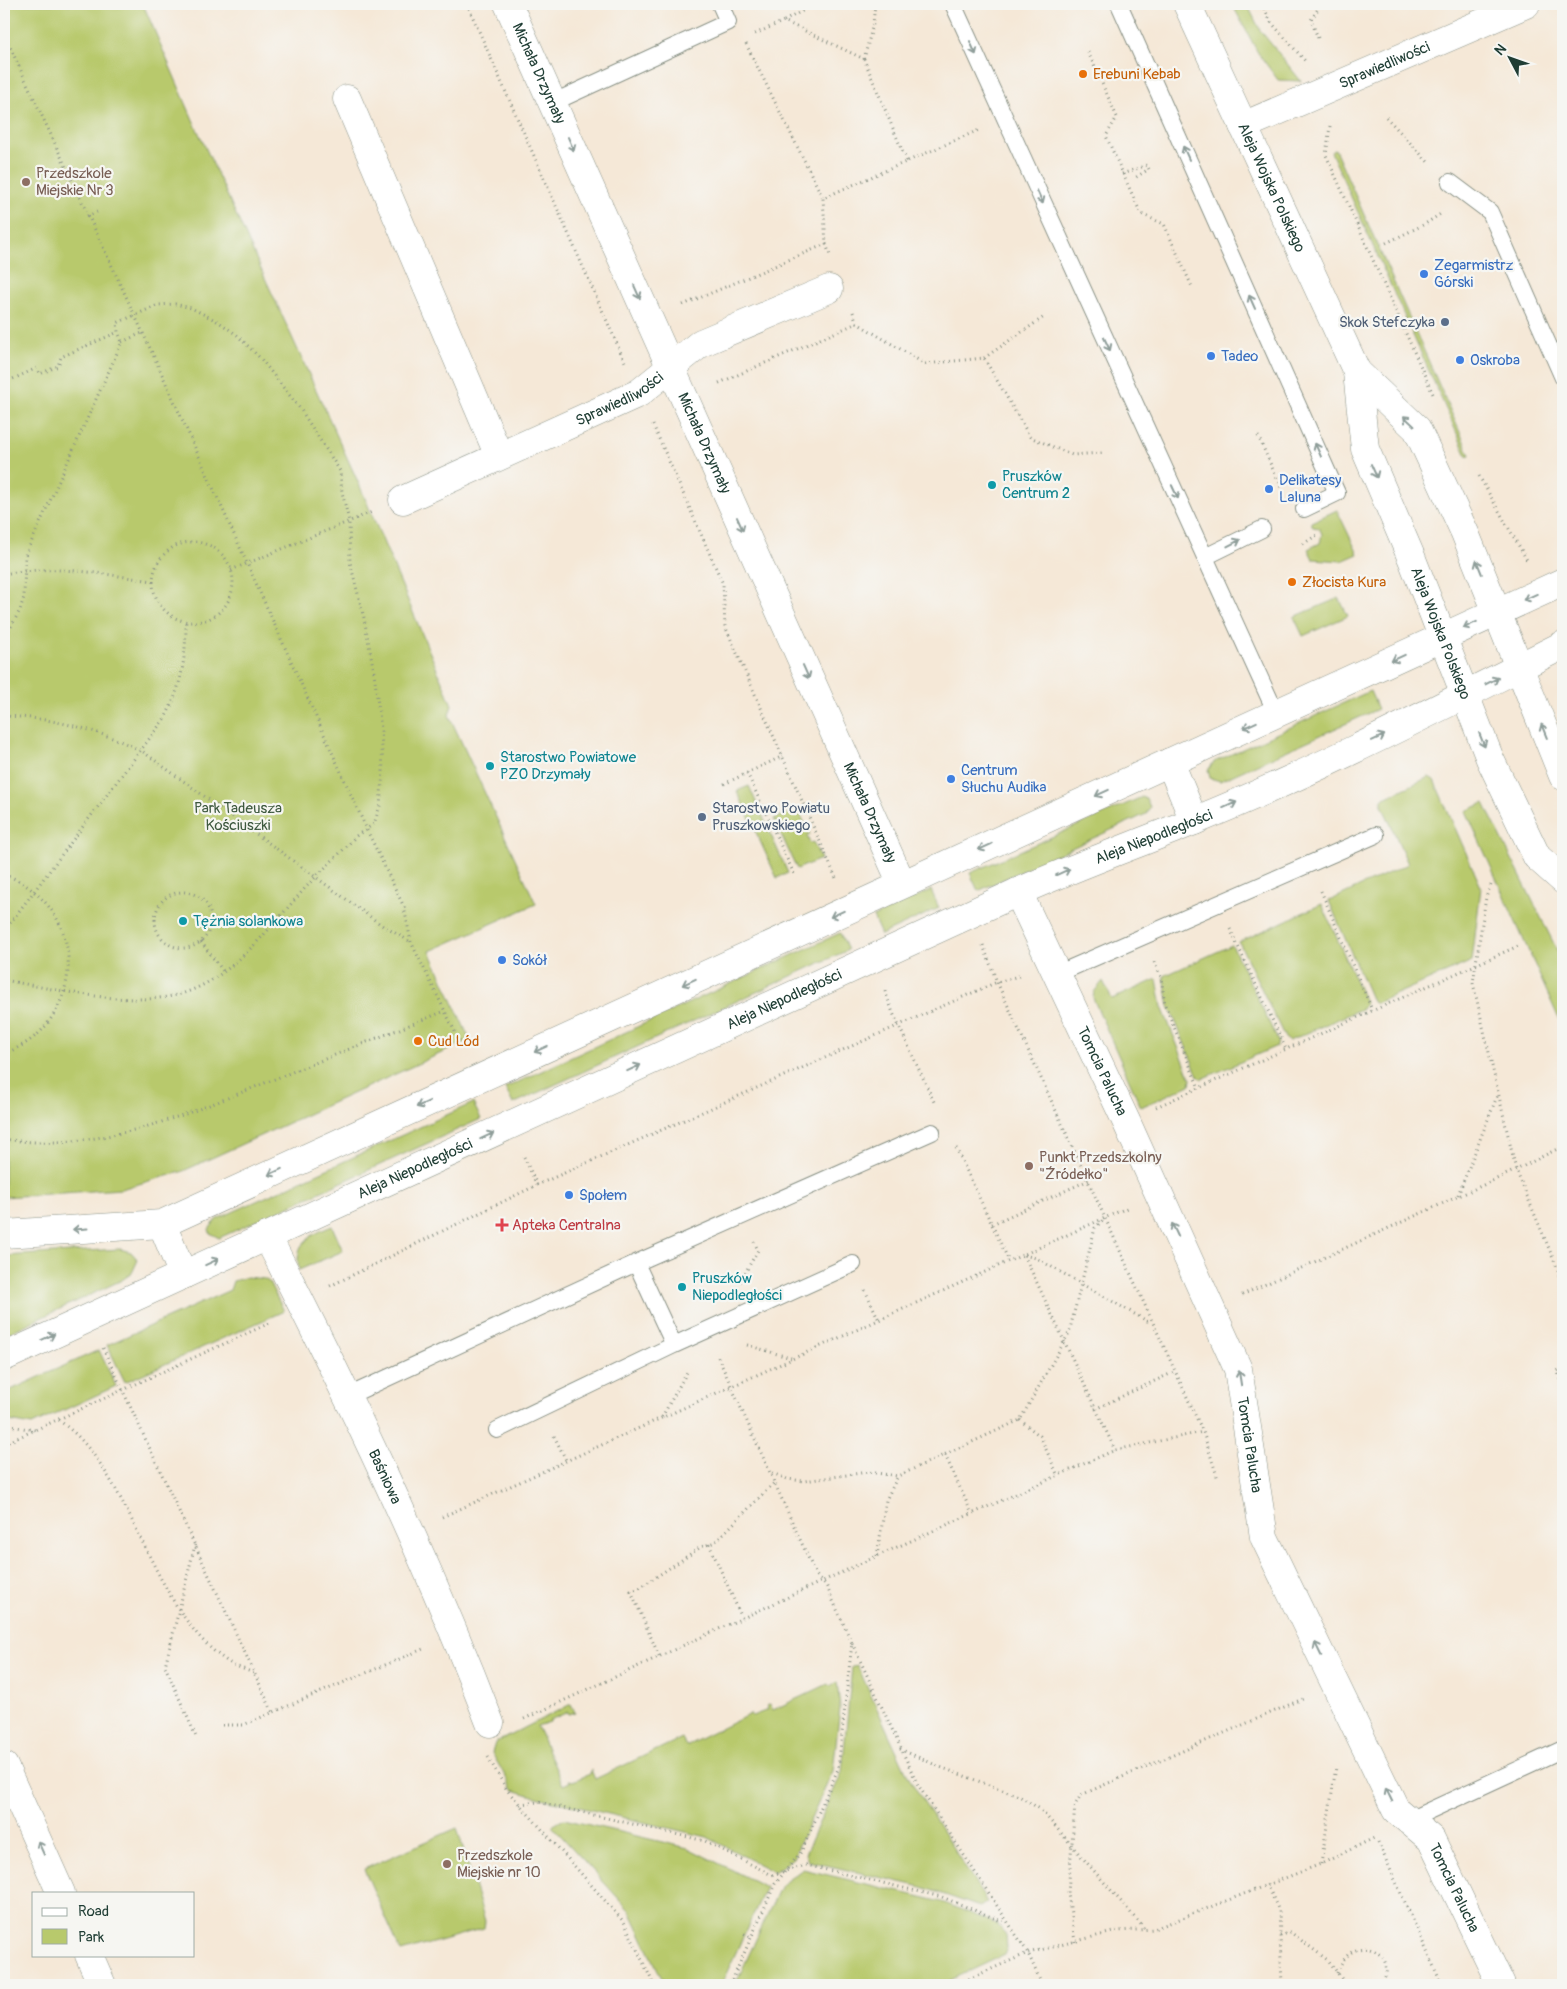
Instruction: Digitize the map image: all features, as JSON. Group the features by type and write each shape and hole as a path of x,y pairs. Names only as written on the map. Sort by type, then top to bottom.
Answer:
{"street":[{"name":"Michała Drzymały","path":"508,4 902,884"},
{"name":"Aleja Wojska Polskiego","path":"1187,4 1357,372 1365,449 1412,559 1490,759 1537,857 1563,880"},
{"name":"Sprawiedliwości","path":"1243,126 1526,4"},
{"path":"347,99 499,456"},
{"name":"Sprawiedliwości","path":"403,500 639,393 653,384 701,343 829,289"},
{"name":"Aleja Wojska Polskiego","path":"1357,372 1417,429 1465,533 1563,776"},
{"path":"4,1234 162,1224 1563,582"},
{"name":"Aleja Niepodległości","path":"4,1357 1018,892 1084,863 1194,821 1381,737 1563,645"},
{"path":"1170,762 1194,821"},
{"name":"Tomcia Palucha","path":"1018,892 1126,1121 1238,1369 1264,1537 1396,1810 1431,1839 1501,1985"},
{"path":"162,1224 183,1275"},
{"name":"Baśniowa","path":"267,1236 303,1306 409,1532 456,1636 490,1723"},
{"path":"4,1766 61,1892"},
{"path":"89,1956 102,1985"}],"lane":[{"path":"552,103 728,22 720,4"},
{"path":"954,4 1005,120 1276,713"},
{"path":"1119,4 1337,492 1304,509"},
{"path":"1450,182 1490,212 1563,378"},
{"path":"1205,558 1262,529"},
{"path":"1057,974 1376,835"},
{"path":"346,1397 636,1263 932,1132"},
{"path":"636,1263 674,1345"},
{"path":"497,1430 674,1345 853,1264"},
{"path":"1409,1820 1563,1749"}],"path":[{"path":"4,8 14,4"},
{"path":"467,4 625,363"},
{"path":"752,35 816,4"},
{"path":"875,4 873,24 864,59 907,162"},
{"path":"1262,4 1270,22 1307,64"},
{"path":"1312,4 1320,6 1311,20 1318,38"},
{"path":"784,20 864,59"},
{"path":"4,34 367,830 404,907 411,942 460,1045 469,1054"},
{"path":"683,305 826,244 823,198 743,39"},
{"path":"1088,52 1117,117 1106,136 1122,174 1141,214 1164,224 1193,289"},
{"path":"1386,117 1425,160 1450,182"},
{"path":"823,198 1005,120"},
{"path":"1330,130 1326,155 1434,396"},
{"path":"1122,174 1147,166 1149,169 1147,172 1133,179"},
{"path":"1386,243 1425,224 1468,195"},
{"path":"87,216 97,212"},
{"path":"4,980 65,991 122,998 151,998 176,995 202,986 252,946 356,836 374,824 380,806 382,749 374,672 364,618 350,562 349,521 342,492 340,471 301,410 262,359 225,326 191,308 175,304 158,305 117,323 122,342"},
{"path":"719,383 857,323 924,364 984,358 1044,317"},
{"path":"4,382 37,368 40,374 58,366 60,357 118,332"},
{"path":"4,640 20,610 24,597 25,556 122,342 142,333"},
{"path":"984,358 1030,437 1072,455 1102,453"},
{"path":"649,417 723,584 725,626 834,873"},
{"path":"1258,436 1282,490"},
{"path":"1478,474 1531,567"},
{"path":"231,570 403,500"},
{"path":"1303,544 1314,539"},
{"path":"194,542 206,544 217,550 226,559 231,570 233,583 230,596 223,608 212,617 200,622 186,621 166,611 154,592 153,581 156,568 162,558 171,549 194,542"},
{"path":"4,574 24,570 57,568 153,581"},
{"path":"4,930 142,751 165,718 179,687 186,651 186,621"},
{"path":"4,716 55,720 84,727 116,738 142,751 383,926 411,942"},
{"path":"724,784 783,756"},
{"path":"747,773 795,876"},
{"path":"1310,864 1372,1010"},
{"path":"4,875 33,890 49,906 60,925 67,946 69,969 65,991 56,1012 41,1031 23,1046 4,1054"},
{"path":"1491,885 1486,897 1473,983 1516,1170 1558,1270 1563,1302"},
{"path":"188,893 204,902 210,913 210,926 201,942 189,947 177,948 166,942 158,933 154,921 158,908 170,895 188,893"},
{"path":"1218,903 1286,1049"},
{"path":"1143,936 1161,977 1165,1005 1199,1088"},
{"path":"4,1444 303,1306 333,1283 537,1185 997,982 980,939"},
{"path":"201,942 223,971"},
{"path":"1126,1121 1518,946"},
{"path":"4,1138 38,1142 93,1138 178,1118 445,1010"},
{"path":"1458,1196 1499,1093"},
{"path":"1236,1298 1516,1170 1563,1146"},
{"path":"522,1154 537,1185"},
{"path":"992,1224 1088,1180"},
{"path":"722,1324 724,1309 758,1250 741,1217"},
{"path":"409,1532 1106,1218 1095,1228 1069,1333 1020,1420 898,1476 868,1472 804,1481 787,1479 772,1472"},
{"path":"1024,1255 1036,1258 1081,1282 1147,1321 1152,1320"},
{"path":"1024,1255 1115,1450"},
{"path":"741,1343 792,1359"},
{"path":"103,1347 273,1713"},
{"path":"662,1418 692,1364"},
{"path":"1563,1368 1557,1370 1563,1384"},
{"path":"1095,1409 1176,1371"},
{"path":"732,1386 772,1472 816,1575 826,1585 918,1785 1006,1923 1028,1953 1042,1985"},
{"path":"58,1420 84,1443 108,1478 178,1606 194,1630 231,1664 255,1673"},
{"path":"1020,1420 1040,1436 1058,1476"},
{"path":"4,1425 35,1430"},
{"path":"520,1721 822,1581 1115,1450 1203,1432"},
{"path":"945,1455 972,1514"},
{"path":"877,1556 886,1500 898,1476"},
{"path":"659,1656 631,1591 715,1542 775,1482"},
{"path":"195,1544 178,1606 165,1666 197,1738"},
{"path":"709,1544 742,1618"},
{"path":"222,1726 243,1725 456,1636"},
{"path":"730,1985 776,1884 801,1852 838,1769 852,1643"},
{"path":"1075,1942 1068,1893 1075,1805 1081,1796 1306,1698"},
{"path":"485,1749 504,1786 624,1922 654,1985"},
{"path":"900,1749 940,1767 1019,1796 1040,1810 1073,1845 1144,1929"},
{"path":"1321,1864 1336,1764"},
{"path":"520,1804 538,1802 705,1842 772,1875 806,1865 932,1894 1006,1923"},
{"path":"955,1985 1028,1953 1117,1931 1154,1929 1321,1864 1376,1837"},
{"path":"1267,1884 1279,1911 1282,1985"},
{"path":"1280,1936 1290,1932 1329,1961 1346,1985"},
{"path":"744,1934 751,1936"},
{"path":"1337,1973 1347,1955 1357,1949 1368,1948 1379,1954 1386,1964 1384,1980 1380,1985"}],"green space":[{"name":"Park Tadeusza Kościuszki","path":"4,4 143,4 197,129 359,484 452,705 449,715 536,904 430,951 470,1040 181,1172 121,1189 4,1197"},
{"path":"1232,4 1247,4 1260,30 1301,81 1278,80 1258,53"},
{"path":"1335,149 1470,455 1467,456 1331,152"},
{"path":"1337,510 1358,554 1342,561 1313,559 1308,549 1320,543 1322,534 1319,528 1313,527 1311,522"},
{"path":"1339,598 1348,616 1303,636 1294,617"},
{"path":"1370,691 1378,709 1220,781 1210,778 1208,770 1214,762"},
{"path":"1429,777 1434,780 1481,887 1472,961 1376,1003 1371,999 1329,901 1408,864 1382,805 1382,799"},
{"path":"749,786 788,873 777,878 737,791"},
{"path":"1142,797 1147,800 1150,807 1146,814 978,891 970,873"},
{"path":"1484,803 1563,962 1563,1028 1466,811"},
{"path":"798,809 810,835 807,836 810,843 813,842 821,859 797,869 774,819"},
{"path":"931,890 939,908 881,935 873,917"},
{"path":"1322,904 1365,1002 1363,1008 1289,1041 1285,1038 1239,942"},
{"path":"840,933 848,950 513,1104 505,1088"},
{"path":"1232,945 1278,1041 1277,1046 1202,1079 1198,1076 1169,1006 1164,976"},
{"path":"1157,979 1162,1007 1191,1079 1190,1085 1141,1107 1093,998 1094,992 1103,981 1112,999"},
{"path":"473,1103 481,1119 219,1238 210,1233 209,1229 217,1219"},
{"path":"332,1226 343,1251 299,1270 299,1253 305,1241"},
{"path":"120,1249 131,1252 138,1260 132,1273 122,1280 4,1335 4,1256"},
{"path":"247,1277 265,1279 269,1282 284,1311 125,1382 107,1345 230,1290 233,1281"},
{"path":"99,1350 116,1386 32,1425 4,1420 4,1393"},
{"path":"857,1665 909,1778 987,1902 980,1907 922,1887 808,1861 805,1854 842,1772 852,1667"},
{"path":"837,1682 840,1707 833,1771 793,1858 774,1872 707,1837 513,1790 492,1753 495,1743 571,1704 575,1712 569,1714 568,1712 550,1720 550,1722 537,1726 563,1785 570,1782 569,1780 573,1781 590,1774 591,1770 595,1779 682,1738 686,1746 750,1714 752,1716 768,1710 767,1706 770,1704 773,1710 828,1684 830,1686"},
{"path":"564,1819 688,1848 766,1887 721,1985 665,1985 630,1911 552,1826"},
{"path":"457,1828 485,1921 484,1928 401,1952 364,1869"},
{"path":"803,1869 942,1902 997,1924 1006,1935 1007,1948 1004,1955 940,1985 735,1985 781,1885"}],"place":[{"name":"Erebuni Kebab","path":"1083,74"},
{"name":"Przedszkole Miejskie Nr 3","path":"26,182"},
{"name":"Zegarmistrz Górski","path":"1424,274"},
{"name":"Skok Stefczyka","path":"1445,322"},
{"name":"Tadeo","path":"1211,356"},
{"name":"Oskroba","path":"1460,360"},
{"name":"Pruszków Centrum 2","path":"992,485"},
{"name":"Delikatesy Laluna","path":"1269,489"},
{"name":"Złocista Kura","path":"1292,582"},
{"name":"Starostwo Powiatowe PZO Drzymały","path":"490,766"},
{"name":"Centrum Słuchu Audika","path":"951,779"},
{"name":"Starostwo Powiatu Pruszkowskiego","path":"702,817"},
{"name":"Tężnia solankowa","path":"183,921"},
{"name":"Sokół","path":"502,960"},
{"name":"Cud Lód","path":"418,1041"},
{"name":"Punkt Przedszkolny \"Źródełko\"","path":"1029,1166"},
{"name":"Społem","path":"569,1195"},
{"name":"Apteka Centralna","path":"502,1225"},
{"name":"Pruszków Niepodległości","path":"682,1287"},
{"name":"Przedszkole Miejskie nr 10","path":"447,1864"}]}
